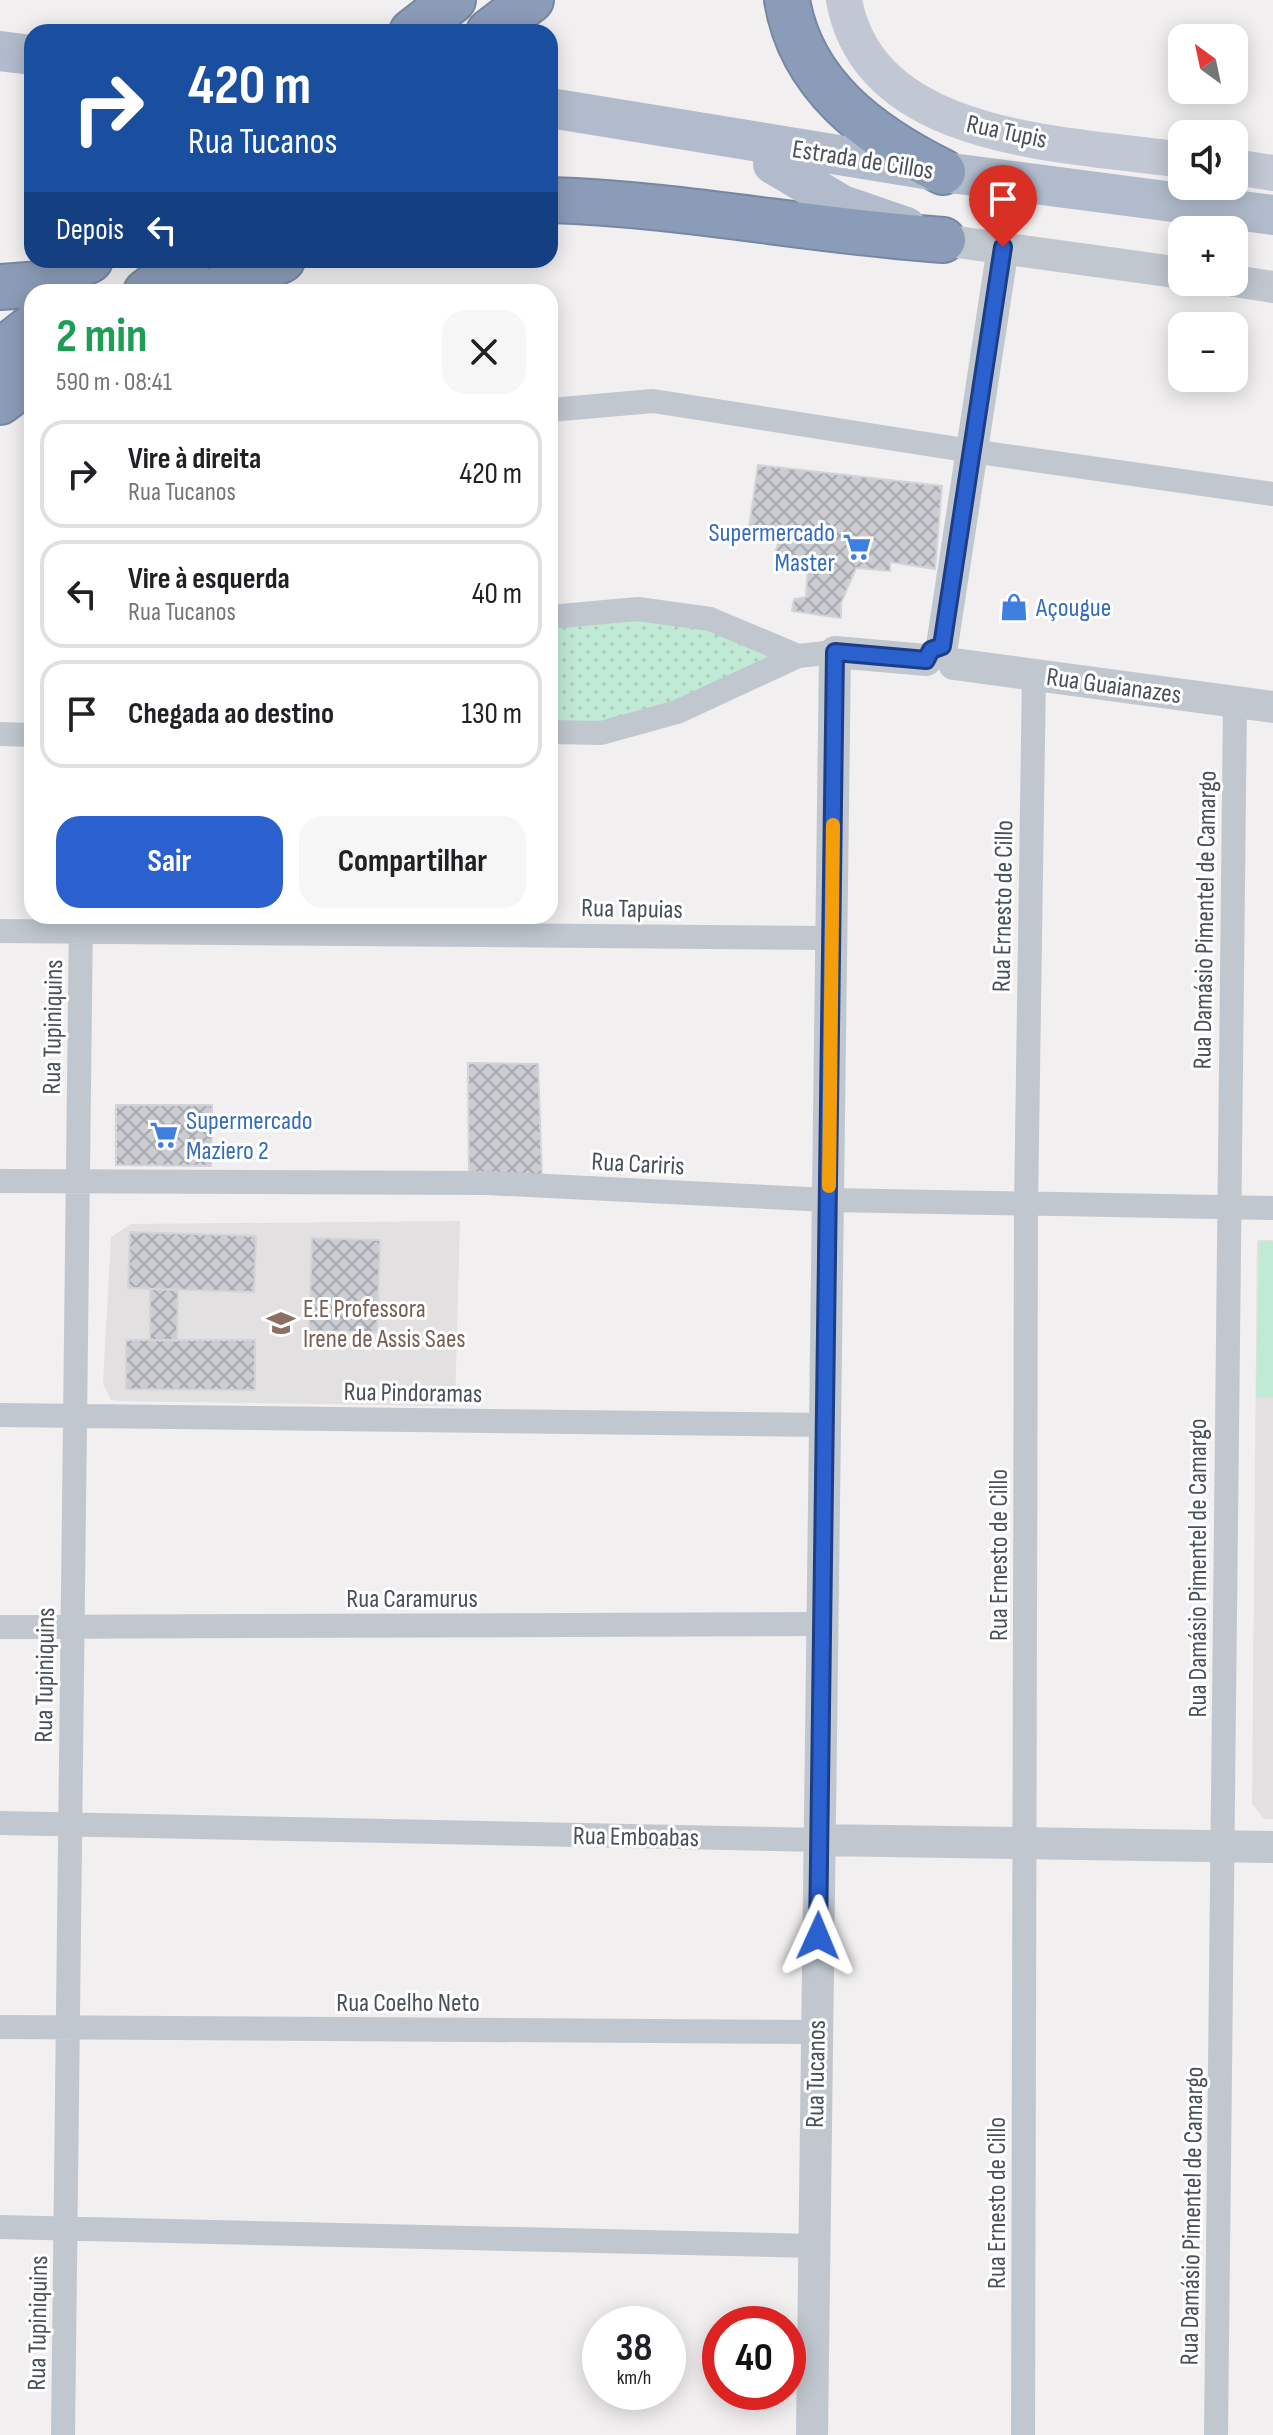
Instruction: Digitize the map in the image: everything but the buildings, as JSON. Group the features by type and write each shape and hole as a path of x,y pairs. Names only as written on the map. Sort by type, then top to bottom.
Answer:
{"highway":[{"path":"422,24 453,0"},
{"path":"500,24 531,0"},
{"path":"787,0 802,45 823,84 849,114 892,146 943,172"},
{"path":"558,200 618,202 847,233 943,240"},
{"path":"41,284 74,268"},
{"path":"88,284 110,268"},
{"path":"156,284 178,268"},
{"path":"230,284 264,268"},
{"path":"0,287 24,285"},
{"path":"16,381 24,354"}],"main road":[{"name":"Rua Tupis","path":"844,0 847,18 869,60 892,86 927,108 968,126 1168,158"},
{"path":"0,30 24,33"},
{"path":"0,51 24,54"},
{"name":"Estrada de Cillos","path":"558,109 943,172 1273,215"},
{"name":"Estrada de Cillos","path":"558,127 773,164 1168,224"},
{"path":"773,164 842,205 943,240"},
{"path":"1248,169 1273,173"},
{"path":"1248,236 1273,240"}],"street":[{"path":"943,240 1168,271"},
{"path":"558,732 601,733 677,712 798,656 835,652 941,657 1003,247"},
{"path":"1248,283 1273,287"},
{"path":"558,409 653,401 1273,494"},
{"path":"558,616 638,609 710,619 798,656"},
{"name":"Rua Tucanos","path":"812,2435 835,652"},
{"name":"Rua Guaianazes","path":"941,657 1034,675 1273,707"},
{"name":"Rua Ernesto de Cillo","path":"1023,2435 1026,1205 1034,675"},
{"name":"Rua Damásio Pimentel de Camargo","path":"1216,2435 1235,701"},
{"path":"0,734 24,735"},
{"name":"Rua Tapuias","path":"0,931 81,924 831,938"},
{"name":"Rua Tupiniquins","path":"63,2435 81,924"},
{"name":"Rua Cariris","path":"0,1181 486,1183 829,1200 1273,1208"},
{"name":"Rua Pindoramas","path":"0,1415 826,1425"},
{"name":"Rua Caramurus","path":"0,1627 824,1624"},
{"name":"Rua Emboabas","path":"0,1823 1273,1847"},
{"name":"Rua Coelho Neto","path":"0,2027 816,2032"},
{"path":"0,2227 813,2246"}],"shaded area":[{"name":"E.E Professora Irene de Assis Saes","path":"460,1221 455,1406 119,1401 111,1400 103,1384 111,1237 131,1224"},
{"path":"1257,1240 1273,1240 1273,1819 1264,1819 1252,1804"}],"green space":[{"path":"638,609 798,656 677,712 558,731 558,616"},
{"path":"1259,1241 1273,1242 1273,1397 1256,1397"}],"slow traffic":[{"path":"829,1186 833,825"}],"place":[{"name":"Supermercado Master","path":"857,547"},
{"name":"Açougue","path":"1014,607"},
{"name":"Supermercado Maziero 2","path":"164,1135"},
{"name":"E.E Professora Irene de Assis Saes","path":"281,1323"}],"route":[{"path":"818,1936 835,652 926,660 931,650 942,646 1003,247"}]}
